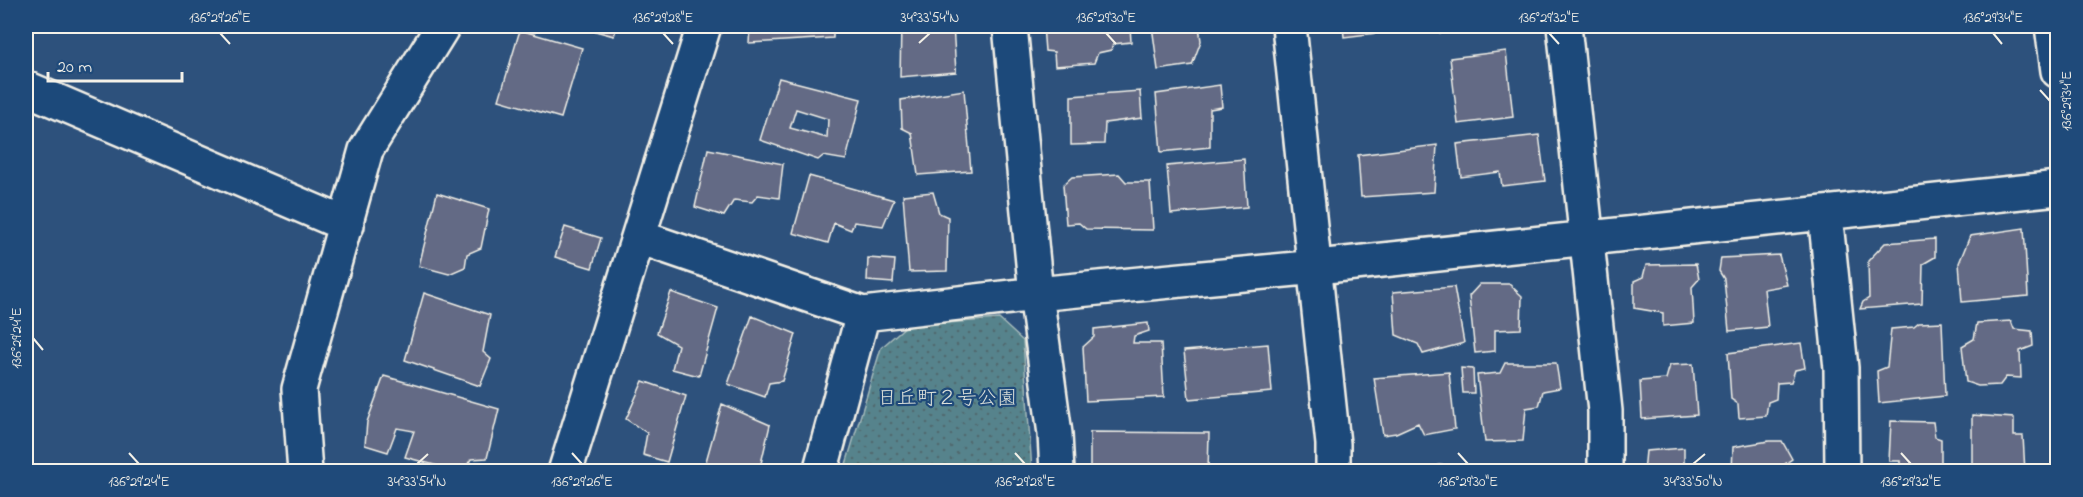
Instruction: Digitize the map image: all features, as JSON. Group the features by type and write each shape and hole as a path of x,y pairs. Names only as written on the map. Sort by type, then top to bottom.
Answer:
{"street":[{"path":"305,471 299,388 347,225 366,150 443,26"},
{"path":"565,471 704,26"},
{"path":"1010,26 1036,294 1055,434 1057,471"},
{"path":"1289,26 1317,267 1333,444 1333,471"},
{"path":"1564,26 1605,411 1605,471"},
{"path":"2052,26 2058,71"},
{"path":"26,88 347,225"},
{"path":"639,237 863,314 1036,294 1317,267 2058,189"},
{"path":"1825,213 1841,368 1842,471"},
{"path":"820,471 863,314"}],"green space":[{"name":"日丘町２号公園","path":"999,319 1023,341 1032,471 844,471 881,348 906,326"}],"building":[{"path":"577,26 617,26 614,36"},
{"path":"750,26 833,26 833,38 749,43"},
{"path":"901,26 953,26 956,72 900,77"},
{"path":"1043,26 1130,26 1131,42 1113,44 1111,50 1098,53 1094,63 1055,66 1054,52 1045,51"},
{"path":"1152,26 1199,26 1201,41 1192,65 1158,70"},
{"path":"1343,26 1418,26 1419,28 1344,37"},
{"path":"1440,26 1493,26 1493,28 1440,33"},
{"path":"520,30 582,48 561,118 499,100"},
{"path":"1506,51 1513,117 1458,124 1450,58"},
{"path":"779,78 861,99 846,160 823,156 818,160 760,140","holes":["796,109 828,119 827,138 790,128"]},
{"path":"1220,85 1222,107 1210,109 1210,147 1161,152 1156,94"},
{"path":"964,90 971,171 918,175 912,133 902,128 901,100"},
{"path":"1140,91 1142,118 1105,123 1104,144 1071,145 1071,96"},
{"path":"1539,135 1545,181 1502,186 1500,172 1461,177 1457,144"},
{"path":"1437,145 1434,192 1361,197 1358,155"},
{"path":"708,149 783,164 779,198 758,195 752,202 734,200 724,216 695,207"},
{"path":"1244,159 1247,207 1171,214 1167,166"},
{"path":"1119,174 1126,182 1150,182 1153,230 1086,229 1079,223 1066,224 1063,185 1072,177"},
{"path":"809,176 894,200 883,226 854,222 851,230 834,223 828,243 793,233"},
{"path":"933,192 939,213 948,217 947,271 909,272 903,195"},
{"path":"437,193 489,209 481,248 467,254 465,267 449,274 419,266"},
{"path":"565,227 601,238 592,268 555,257"},
{"path":"2024,228 2028,296 1962,302 1959,263 1970,236"},
{"path":"1935,239 1935,257 1923,264 1922,304 1860,309 1863,302 1869,298 1868,261 1885,243"},
{"path":"1779,255 1787,285 1764,289 1768,327 1729,331 1724,279 1719,271 1721,258"},
{"path":"868,258 895,260 893,283 867,281"},
{"path":"1696,264 1699,279 1692,287 1694,323 1663,326 1663,313 1634,308 1634,281 1643,277 1646,265"},
{"path":"1480,284 1509,284 1522,296 1521,329 1495,330 1495,351 1475,353 1469,296"},
{"path":"1454,287 1464,343 1423,354 1418,344 1396,335 1393,292"},
{"path":"671,292 718,308 699,376 672,369 678,345 657,333"},
{"path":"424,293 490,315 483,352 491,359 480,386 405,360"},
{"path":"752,316 796,334 782,381 769,383 765,397 728,384"},
{"path":"2011,321 2014,329 2032,331 2033,346 2020,351 2021,378 2006,377 2000,385 1978,386 1966,382 1962,346 1974,339 1977,323"},
{"path":"1942,322 1945,396 1879,403 1877,371 1887,367 1891,329 1914,327 1919,323"},
{"path":"1148,323 1149,331 1134,336 1133,343 1161,343 1164,397 1086,401 1083,347 1094,337 1094,329"},
{"path":"1801,343 1805,368 1795,370 1791,382 1777,383 1776,399 1768,402 1766,416 1739,418 1738,404 1731,399 1728,353"},
{"path":"1268,344 1272,392 1189,399 1184,351"},
{"path":"1505,363 1556,363 1560,388 1543,391 1539,406 1526,408 1523,441 1485,442 1477,375 1500,373"},
{"path":"1693,364 1697,415 1642,419 1640,381 1666,379 1670,365"},
{"path":"1461,368 1473,369 1474,393 1463,393"},
{"path":"1449,372 1455,429 1424,435 1418,423 1396,433 1383,435 1374,378"},
{"path":"384,376 499,409 487,458 471,459 463,472 460,472 405,457 414,431 397,428 388,452 365,445 367,422"},
{"path":"643,381 686,396 667,462 643,455 647,433 626,419"},
{"path":"722,404 770,425 759,472 703,472"},
{"path":"1972,415 2014,418 2014,436 2023,436 2025,472 1972,472"},
{"path":"1891,421 1933,422 1935,437 1941,439 1941,466 1934,472 1900,472 1900,461 1889,461"},
{"path":"1090,432 1209,433 1208,472 1090,472"},
{"path":"1782,441 1792,459 1785,464 1785,472 1732,472 1733,447"},
{"path":"1684,448 1684,463 1695,467 1695,472 1644,472 1646,451"},
{"path":"1439,465 1477,470 1477,472 1437,472"},
{"path":"1488,467 1527,472 1487,472"}]}
